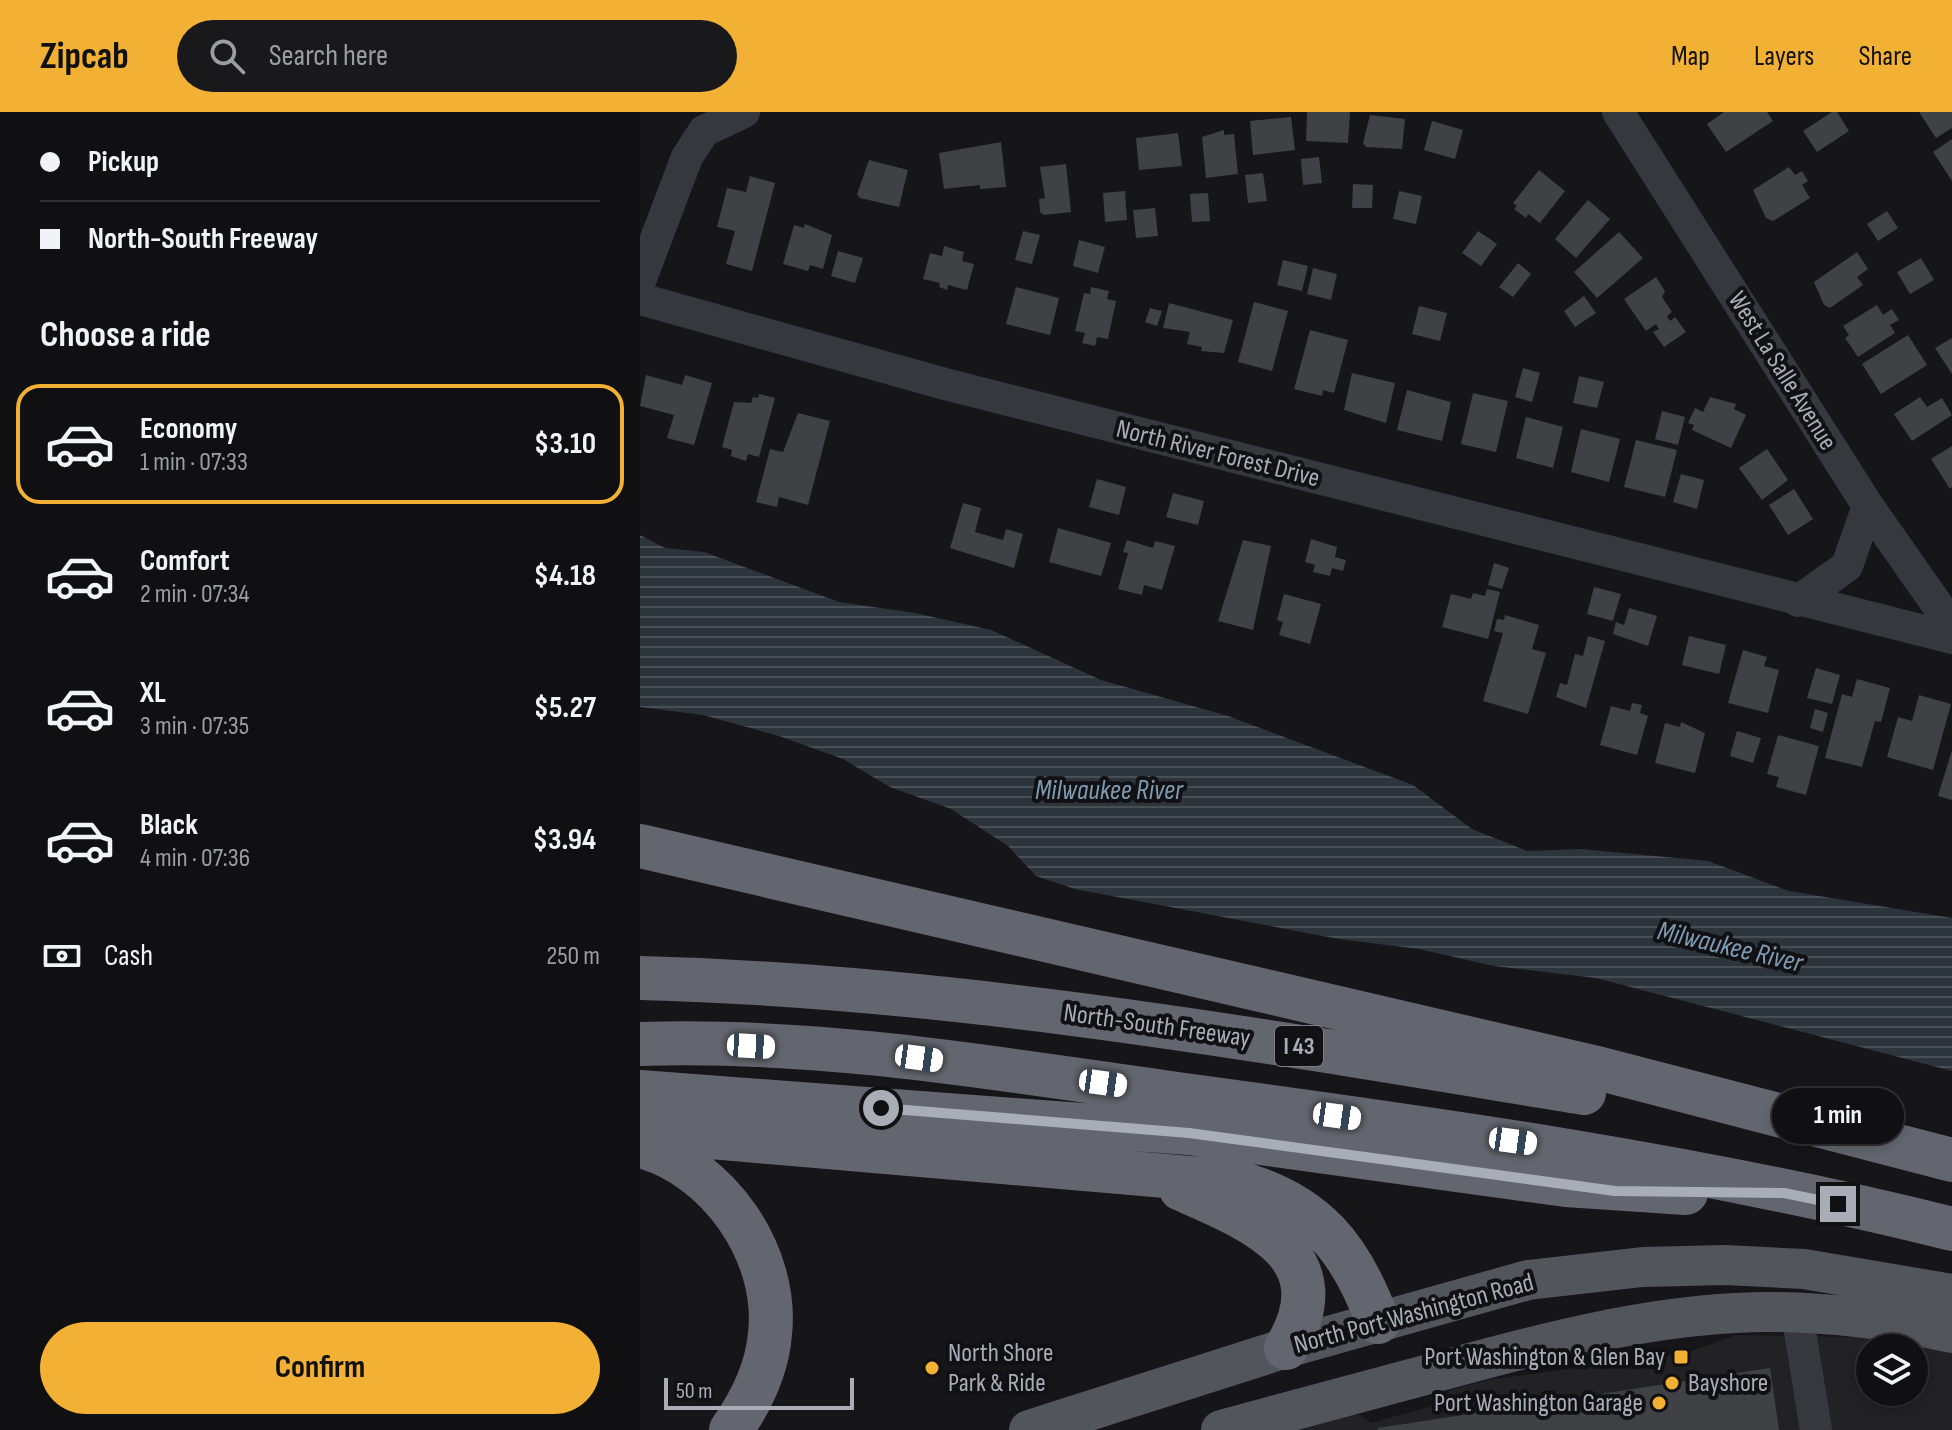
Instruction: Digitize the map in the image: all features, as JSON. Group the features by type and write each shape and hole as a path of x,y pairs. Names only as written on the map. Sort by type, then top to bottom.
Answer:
{"highway":[{"path":"640,846 1601,1069 1952,1161"},
{"name":"North-South Freeway","path":"640,978 899,995 1206,1031 1591,1094 1952,1161"},
{"path":"640,1044 695,1042 889,1054 1532,1144 1952,1229"},
{"path":"640,1092 1189,1133 1615,1191 1784,1193"},
{"path":"640,1131 1138,1171 1236,1182 1292,1203 1327,1232 1350,1258 1378,1322"},
{"path":"640,1146 676,1161 711,1186 742,1225 764,1273 771,1317 765,1362 744,1412 731,1430"},
{"path":"1138,1171 1245,1218 1285,1246 1296,1263 1302,1296 1300,1321 1286,1348"}],"main road":[{"name":"North Port Washington Road","path":"1029,1430 1113,1415 1286,1348 1528,1280 1643,1267 1804,1269 1952,1294"},
{"path":"1221,1430 1523,1349 1638,1324 1735,1313 1797,1313 1906,1323 1952,1333"},
{"path":"1378,1322 1398,1382"}],"street":[{"path":"640,281 687,157 704,131 744,112"},
{"path":"1591,112 1622,119"},
{"name":"West La Salle Avenue","path":"1622,119 1868,506 1952,626"},
{"name":"North River Forest Drive","path":"640,299 945,384 1952,638"},
{"path":"1798,601 1847,566 1868,506"},
{"path":"1797,1313 1816,1430"}],"shaded area":[{"name":"Bayshore","path":"1736,1335 1856,1337 1856,1406 1928,1406 1928,1348 1952,1352 1952,1430 1299,1430 1353,1415 1361,1415 1371,1423 1440,1404 1450,1390 1487,1380 1686,1353"}],"water":[{"name":"Milwaukee River","path":"640,535 665,548 704,552 839,602 915,613 991,630 1101,680 1228,716 1413,785 1472,829 1527,851 1581,849 1708,861 1789,891 1952,918 1952,1071 1596,978 1494,966 1419,949 1339,939 1075,889 1036,876 1008,846 951,809 890,787 843,759 779,736 703,715 640,707"}],"building":[{"path":"1307,112 1350,112 1348,143 1306,141"},
{"path":"1724,112 1767,112 1773,121 1726,152 1707,124"},
{"path":"1832,112 1837,112 1849,131 1817,152 1803,131"},
{"path":"1919,112 1952,112 1952,128 1936,138"},
{"path":"1370,115 1405,119 1402,149 1366,147 1363,143"},
{"path":"1291,117 1295,150 1253,155 1250,121"},
{"path":"1432,121 1463,130 1455,159 1424,150"},
{"path":"1224,130 1224,135 1234,134 1238,174 1206,178 1202,137"},
{"path":"1178,133 1182,166 1139,170 1136,138"},
{"path":"1952,139 1952,181 1933,152"},
{"path":"1001,142 1006,187 980,189 980,185 944,189 939,153"},
{"path":"1319,157 1322,183 1303,185 1301,159"},
{"path":"869,160 908,170 899,207 860,198 857,194"},
{"path":"1066,164 1071,212 1044,215 1040,212 1039,199 1045,198 1040,167"},
{"path":"1789,167 1795,175 1802,171 1808,181 1802,185 1810,198 1773,221 1766,218 1753,190"},
{"path":"1539,170 1565,191 1540,223 1528,214 1526,218 1514,209 1517,206 1513,203"},
{"path":"1263,173 1267,201 1248,203 1245,175"},
{"path":"750,176 775,183 752,271 726,264 735,231 717,227 727,188 746,192"},
{"path":"1353,184 1373,185 1372,208 1352,208"},
{"path":"1125,191 1127,220 1105,222 1103,193"},
{"path":"1399,191 1422,196 1416,224 1393,219"},
{"path":"1208,193 1210,221 1192,222 1190,194"},
{"path":"1588,200 1610,219 1576,258 1555,239"},
{"path":"1155,208 1158,236 1136,238 1133,210"},
{"path":"1887,211 1898,228 1878,241 1867,224"},
{"path":"805,224 832,235 823,269 810,265 808,271 783,264 794,225 804,228"},
{"path":"1023,231 1040,235 1032,264 1015,260"},
{"path":"1478,231 1497,244 1481,266 1462,253"},
{"path":"1619,232 1643,258 1597,298 1574,272"},
{"path":"1079,240 1105,247 1098,273 1073,266"},
{"path":"944,246 964,252 962,261 974,264 967,290 948,285 947,290 939,287 940,283 923,279 930,253 942,256"},
{"path":"838,251 863,258 855,283 831,276"},
{"path":"1857,252 1868,269 1857,277 1863,285 1830,308 1824,305 1814,282"},
{"path":"1921,258 1934,280 1910,294 1897,272"},
{"path":"1283,260 1308,266 1302,291 1277,285"},
{"path":"1518,263 1531,274 1513,297 1499,287"},
{"path":"1313,268 1337,274 1331,300 1307,294"},
{"path":"1656,277 1665,291 1662,297 1672,312 1667,316 1670,321 1675,317 1686,332 1664,347 1653,332 1659,329 1656,324 1646,331 1624,299"},
{"path":"1016,287 1059,298 1050,335 1006,324"},
{"path":"1091,287 1109,291 1107,299 1116,301 1108,339 1097,337 1095,346 1082,343 1085,333 1075,331 1084,293 1090,294"},
{"path":"1584,296 1596,313 1575,327 1564,311"},
{"path":"1254,302 1288,311 1272,371 1238,362"},
{"path":"1169,303 1233,320 1224,353 1201,351 1202,347 1187,344 1190,332 1163,328"},
{"path":"1877,305 1883,315 1892,309 1899,320 1890,325 1895,333 1858,357 1845,338 1849,335 1843,326"},
{"path":"1419,306 1447,313 1440,341 1412,334"},
{"path":"1150,308 1162,311 1157,326 1145,322"},
{"path":"1310,330 1348,340 1334,393 1323,390 1322,396 1294,389"},
{"path":"1908,335 1927,365 1881,394 1862,364"},
{"path":"1952,338 1952,374 1935,348"},
{"path":"1523,368 1540,373 1532,402 1515,397"},
{"path":"1352,373 1395,383 1386,423 1344,410"},
{"path":"646,375 682,385 685,375 712,383 694,445 667,438 674,415 640,406"},
{"path":"1579,376 1604,382 1597,408 1573,403"},
{"path":"1407,390 1451,402 1442,441 1397,430"},
{"path":"1473,393 1508,401 1496,452 1461,444"},
{"path":"759,394 775,398 759,457 748,454 746,461 731,456 732,450 722,447 734,402 751,403 753,397 758,398"},
{"path":"1710,397 1736,404 1734,409 1746,415 1731,448 1692,430 1694,425 1688,423 1695,408 1703,412"},
{"path":"1920,397 1927,407 1942,398 1952,415 1912,441 1894,414"},
{"path":"1662,411 1685,417 1678,445 1655,439"},
{"path":"798,413 830,421 808,505 779,497 777,507 756,502 770,449 783,452"},
{"path":"1526,417 1563,427 1553,468 1516,458"},
{"path":"1581,429 1620,439 1609,482 1571,472"},
{"path":"1636,440 1677,450 1665,497 1624,487"},
{"path":"1952,446 1952,487 1950,489 1931,459"},
{"path":"1767,449 1788,480 1762,500 1739,468"},
{"path":"1681,474 1704,480 1697,509 1673,502"},
{"path":"1097,479 1126,487 1119,515 1089,507"},
{"path":"1794,489 1813,519 1788,535 1769,505"},
{"path":"1173,493 1204,501 1198,525 1166,517"},
{"path":"963,503 981,508 975,532 1003,540 1006,529 1023,534 1014,568 950,548"},
{"path":"1058,528 1111,543 1101,576 1049,562"},
{"path":"1311,539 1337,547 1335,557 1346,560 1343,571 1332,568 1330,576 1313,572 1315,565 1305,562"},
{"path":"1127,540 1153,548 1155,541 1175,546 1162,590 1144,585 1142,595 1118,589 1128,553 1123,552"},
{"path":"1243,540 1271,546 1253,630 1218,621"},
{"path":"1494,563 1509,568 1502,589 1488,585"},
{"path":"1594,587 1621,594 1613,621 1587,614"},
{"path":"1487,589 1500,592 1488,639 1442,627 1451,594 1471,599 1473,593 1485,596"},
{"path":"1284,594 1321,604 1310,644 1279,635 1283,622 1277,620"},
{"path":"1629,608 1657,616 1648,646 1613,634 1616,622 1624,625"},
{"path":"1505,615 1539,625 1532,649 1546,653 1528,714 1483,701 1503,633 1494,631 1497,619 1504,620"},
{"path":"1588,636 1605,641 1586,708 1556,697 1560,683 1567,685 1575,654 1583,656"},
{"path":"1689,636 1726,645 1719,674 1682,665"},
{"path":"1743,650 1767,657 1764,666 1779,670 1768,713 1728,703"},
{"path":"1816,668 1840,675 1832,704 1807,698"},
{"path":"1857,679 1890,688 1881,722 1875,721 1862,767 1825,758 1842,694 1852,697"},
{"path":"1919,695 1951,704 1933,770 1887,757 1898,717 1912,721"},
{"path":"1632,703 1642,705 1640,713 1648,716 1637,755 1600,745 1611,706 1630,711"},
{"path":"1815,709 1828,713 1823,732 1810,728"},
{"path":"1681,722 1705,733 1695,773 1655,763 1665,723 1680,727"},
{"path":"1737,731 1761,738 1753,763 1730,756"},
{"path":"1778,735 1819,746 1806,795 1776,787 1779,777 1767,774"},
{"path":"1952,750 1952,800 1938,796"},
{"name":"Port Washington Garage","path":"1770,1368 1779,1430 1378,1430 1378,1428"}],"place":[{"name":"Port Washington & Glen Bay","path":"1681,1357"},
{"name":"North Shore Park & Ride","path":"932,1368"},
{"name":"Bayshore","path":"1672,1383"},
{"name":"Port Washington Garage","path":"1659,1403"}],"route":[{"path":"881,1108 1189,1133 1615,1191 1784,1193 1838,1204"}]}
